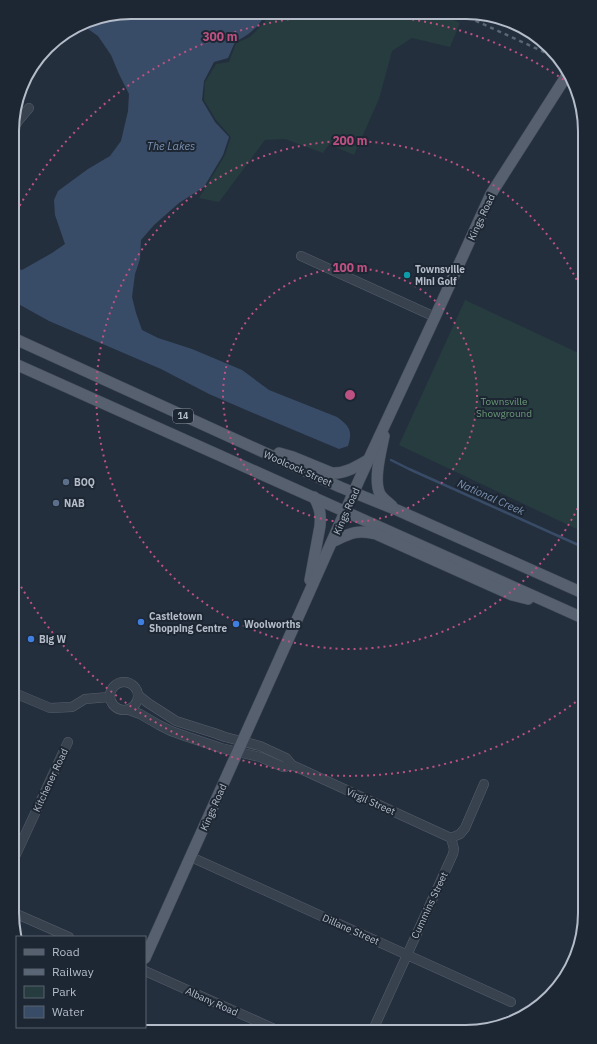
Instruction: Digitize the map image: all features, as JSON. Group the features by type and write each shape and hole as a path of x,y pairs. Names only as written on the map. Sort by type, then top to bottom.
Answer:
{"main road":[{"name":"Kings Road","path":"146,956 368,460 436,317 491,194 565,79"},
{"name":"Woolcock Street","path":"19,341 239,442 354,493 397,510 578,591"},
{"name":"Woolcock Street","path":"19,366 578,616"},
{"path":"385,424 377,481 381,496 397,510"},
{"path":"239,442 293,457 338,474 368,460"},
{"path":"307,599 319,532 320,511 314,497"},
{"path":"332,542 354,532 376,534 512,595 568,612"}],"street":[{"path":"20,119 29,108"},
{"path":"301,256 436,317"},
{"path":"120,682 126,682 134,686 138,695 133,708 125,711 116,708 110,697 112,688 120,682"},
{"path":"19,695 50,708 72,707 85,700 110,697"},
{"name":"Virgil Street","path":"138,695 176,721 225,737 260,746 286,758 292,765 451,838"},
{"name":"Virgil Street","path":"129,710 140,714 171,731 220,748 260,756 283,767 292,765"},
{"name":"Kitchener Road","path":"19,848 68,742"},
{"path":"451,838 460,834 465,828 484,784"},
{"name":"Cummins Street","path":"375,1025 454,854 451,838"},
{"name":"Dillane Street","path":"191,857 511,1002"},
{"path":"19,915 67,936"},
{"name":"Albany Road","path":"146,971 255,1025"}],"green space":[{"name":"The Lakes","path":"266,19 452,19 460,23 450,47 412,38 392,51 379,99 354,155 329,144 323,153 285,139 265,140 219,202 199,198 225,155 231,137 216,120 204,100 205,82 216,64 229,62 236,43 250,37"},
{"name":"Townsville Showground","path":"465,300 578,353 578,530 399,445"}],"water":[{"name":"The Lakes","path":"262,19 253,30 235,42 228,58 214,62 204,81 202,100 215,122 229,137 223,155 204,187 179,203 154,225 141,240 140,259 135,274 132,297 142,330 158,338 192,349 242,370 269,390 337,417 349,429 350,436 348,446 339,449 209,394 161,369 49,321 19,304 19,269 22,270 65,244 55,215 54,200 58,191 88,169 110,156 121,141 128,111 129,94 111,55 98,36 87,28 116,20"}],"waterway":[{"name":"National Creek","path":"391,460 578,545"}],"railway":[{"path":"473,19 546,53"}],"place":[{"name":"Townsville Mini Golf","path":"407,275"},
{"name":"BOQ","path":"66,482"},
{"name":"NAB","path":"56,503"},
{"name":"Castletown Shopping Centre","path":"141,622"},
{"name":"Woolworths","path":"236,624"},
{"name":"Big W","path":"31,639"}]}
